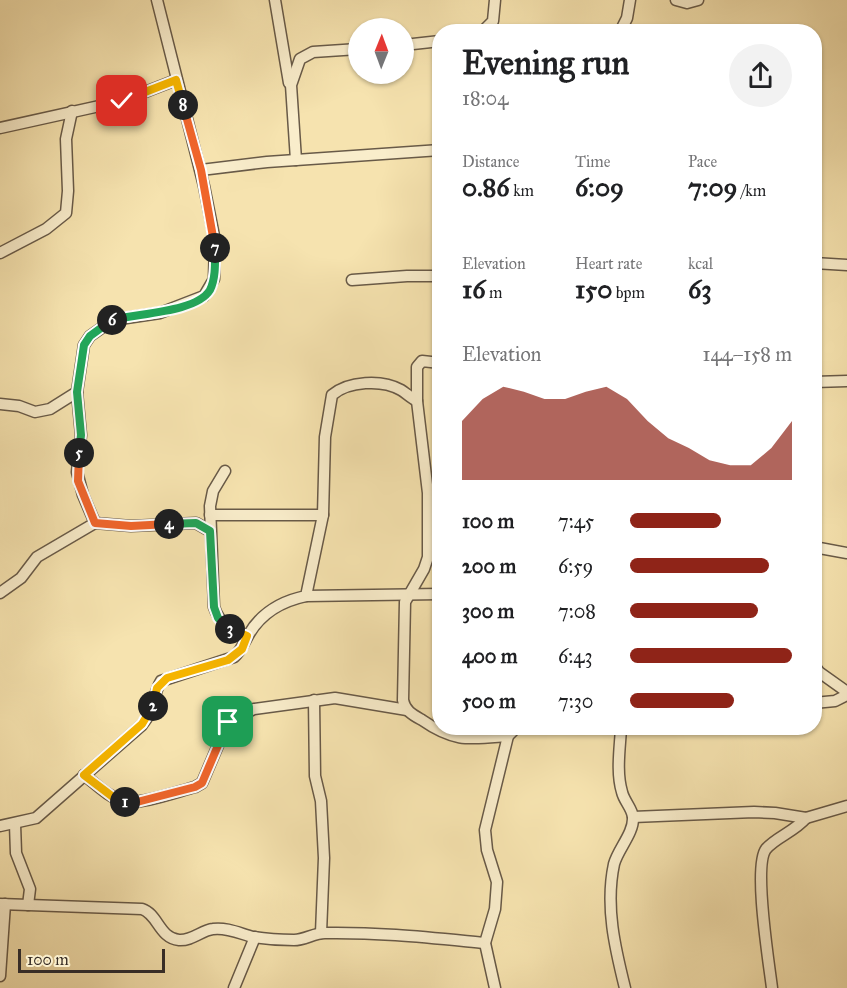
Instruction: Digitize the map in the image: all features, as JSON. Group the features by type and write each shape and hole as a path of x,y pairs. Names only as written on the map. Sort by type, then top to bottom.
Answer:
{"street":[{"path":"95,523 83,495 77,472 81,435 77,392 84,345 101,326 121,318 160,314 204,296 214,279 215,241 201,170 157,0"},
{"path":"275,0 291,93 296,160"},
{"path":"490,24 493,21 495,0"},
{"path":"624,24 630,0"},
{"path":"676,0 687,3 698,0"},
{"path":"414,44 432,42"},
{"path":"291,93 293,76 300,59 306,54 348,50"},
{"path":"0,128 122,101 176,80"},
{"path":"0,254 46,229 66,213 68,191 66,139 72,111"},
{"path":"201,170 296,160 432,151"},
{"path":"822,263 847,265"},
{"path":"352,280 432,276"},
{"path":"432,363 422,362 418,365 417,401 432,481"},
{"path":"822,382 847,381"},
{"path":"306,596 323,515 324,438 332,395 337,390 355,384 386,384 400,389 417,401"},
{"path":"0,404 19,406 35,412 50,409 77,392"},
{"path":"225,471 213,491 210,515 214,607 218,618 226,627 247,636"},
{"path":"407,710 403,700 405,606 408,594 424,569 428,557 432,514"},
{"path":"210,515 323,515"},
{"path":"0,593 21,578 37,557 95,523 131,526 196,523 210,531"},
{"path":"822,548 847,553"},
{"path":"28,905 30,889 5,824 36,818 142,724 152,711 157,688 161,681 228,660 242,649 256,623 273,608 284,602 306,596 432,594"},
{"path":"822,674 847,694 835,701 822,702"},
{"path":"84,775 113,797 131,803 195,787 205,779 228,722 254,709 314,700 335,698 407,710 432,725"},
{"path":"314,700 315,776 321,801 324,858 321,933"},
{"path":"448,735 453,738 478,735"},
{"path":"495,988 484,943 497,899 497,882 485,842 485,830 511,735"},
{"path":"621,735 620,782 622,795 633,817 633,824 617,855 609,898 616,952 625,988"},
{"path":"772,988 760,880 762,855 773,842 788,834 806,818 847,806"},
{"path":"633,817 754,812 806,818"},
{"path":"0,976 2,904 142,909 152,915 164,933 177,940 187,939 212,929 230,930 255,937 295,940 321,933 406,936 484,943"},
{"path":"234,988 255,937"}],"route":[{"path":"122,101 176,80 201,170 215,241 214,279 204,296 190,303 160,314 113,320 101,326 90,336 84,345 77,392 81,435 78,481 95,523 131,526 196,523 210,531 214,607 218,618 226,627 247,636 242,649 228,660 161,681 157,688 152,711 142,724 84,775 113,797 131,803 195,787 205,779 228,722"}]}
